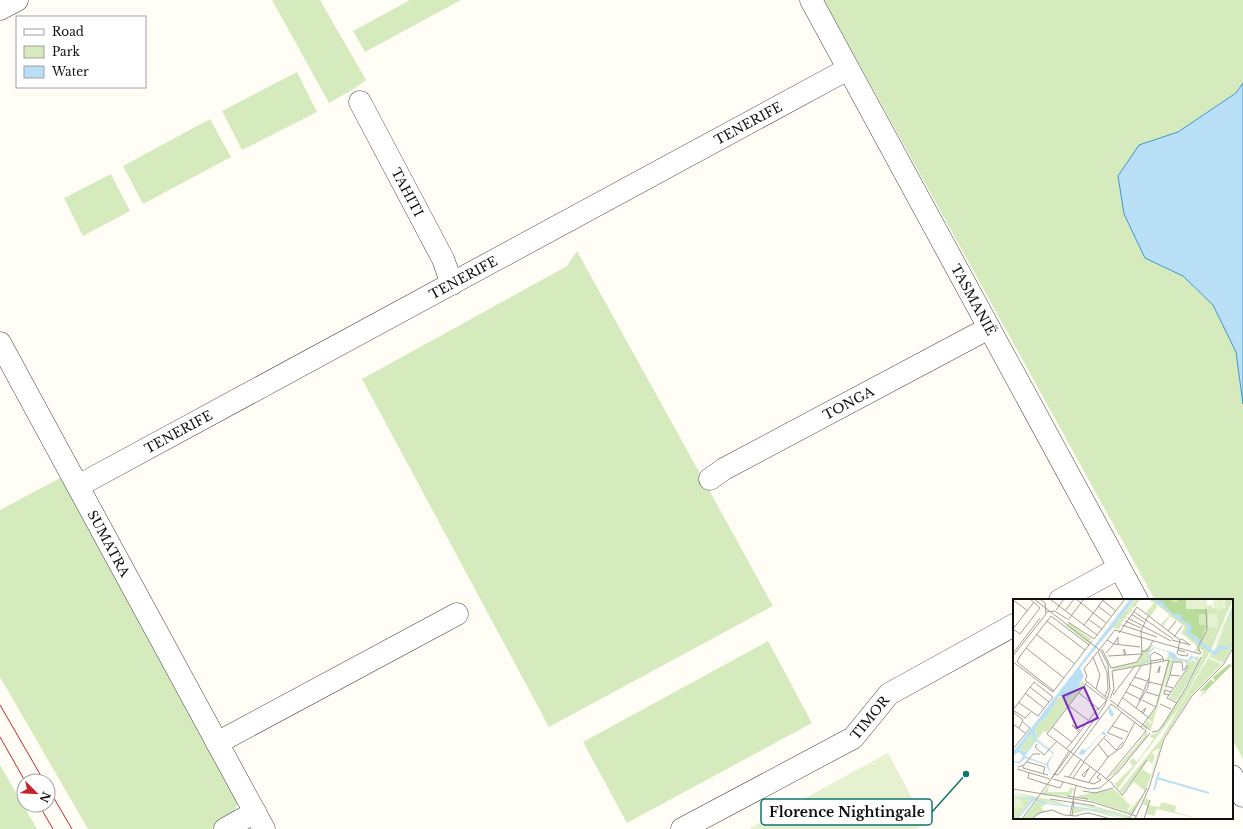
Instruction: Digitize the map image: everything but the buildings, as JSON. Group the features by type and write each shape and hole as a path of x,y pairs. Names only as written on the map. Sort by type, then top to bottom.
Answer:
{"street":[{"path":"0,9 17,0"},
{"name":"TASMANIË","path":"811,0 1136,599"},
{"name":"TENERIFE","path":"78,486 848,69"},
{"name":"TAHITI","path":"360,102 443,259 452,284"},
{"name":"TONGA","path":"710,479 738,462 988,328"},
{"name":"SUMATRA","path":"0,344 259,820"},
{"path":"1062,599 1119,568"},
{"path":"217,743 457,614"},
{"name":"TIMOR","path":"682,829 853,738 889,694 1013,626"},
{"path":"1233,778 1243,796"},
{"path":"226,829 259,820"}],"green space":[{"path":"272,0 320,0 366,80 329,103"},
{"path":"410,0 461,0 365,52 353,31"},
{"path":"824,0 1243,0 1243,83 1236,93 1178,132 1139,145 1145,258 1183,276 1213,305 1236,352 1243,404 1243,759 1233,741 1233,599 1154,599"},
{"path":"297,72 317,112 242,150 222,111"},
{"path":"210,119 231,157 143,204 123,166"},
{"path":"111,174 130,211 83,236 64,198"},
{"path":"577,251 773,606 549,727 362,379 567,266"},
{"path":"62,477 235,792 237,805 232,816 212,829 88,829 0,677 0,510"},
{"path":"768,641 812,723 627,823 583,742"},
{"path":"888,753 926,824 916,829 750,828"},
{"path":"0,765 16,793 16,813 28,813 37,829 0,829"}],"water":[{"path":"1243,83 1243,404 1236,352 1213,305 1183,276 1145,258 1124,214 1118,176 1139,145 1178,132 1236,93"}],"tram line":[{"path":"0,705 39,773"},
{"path":"0,737 20,773"},
{"path":"56,802 72,829"},
{"path":"44,813 53,829"}],"place":[{"name":"Florence Nightingale","path":"966,774"}]}
